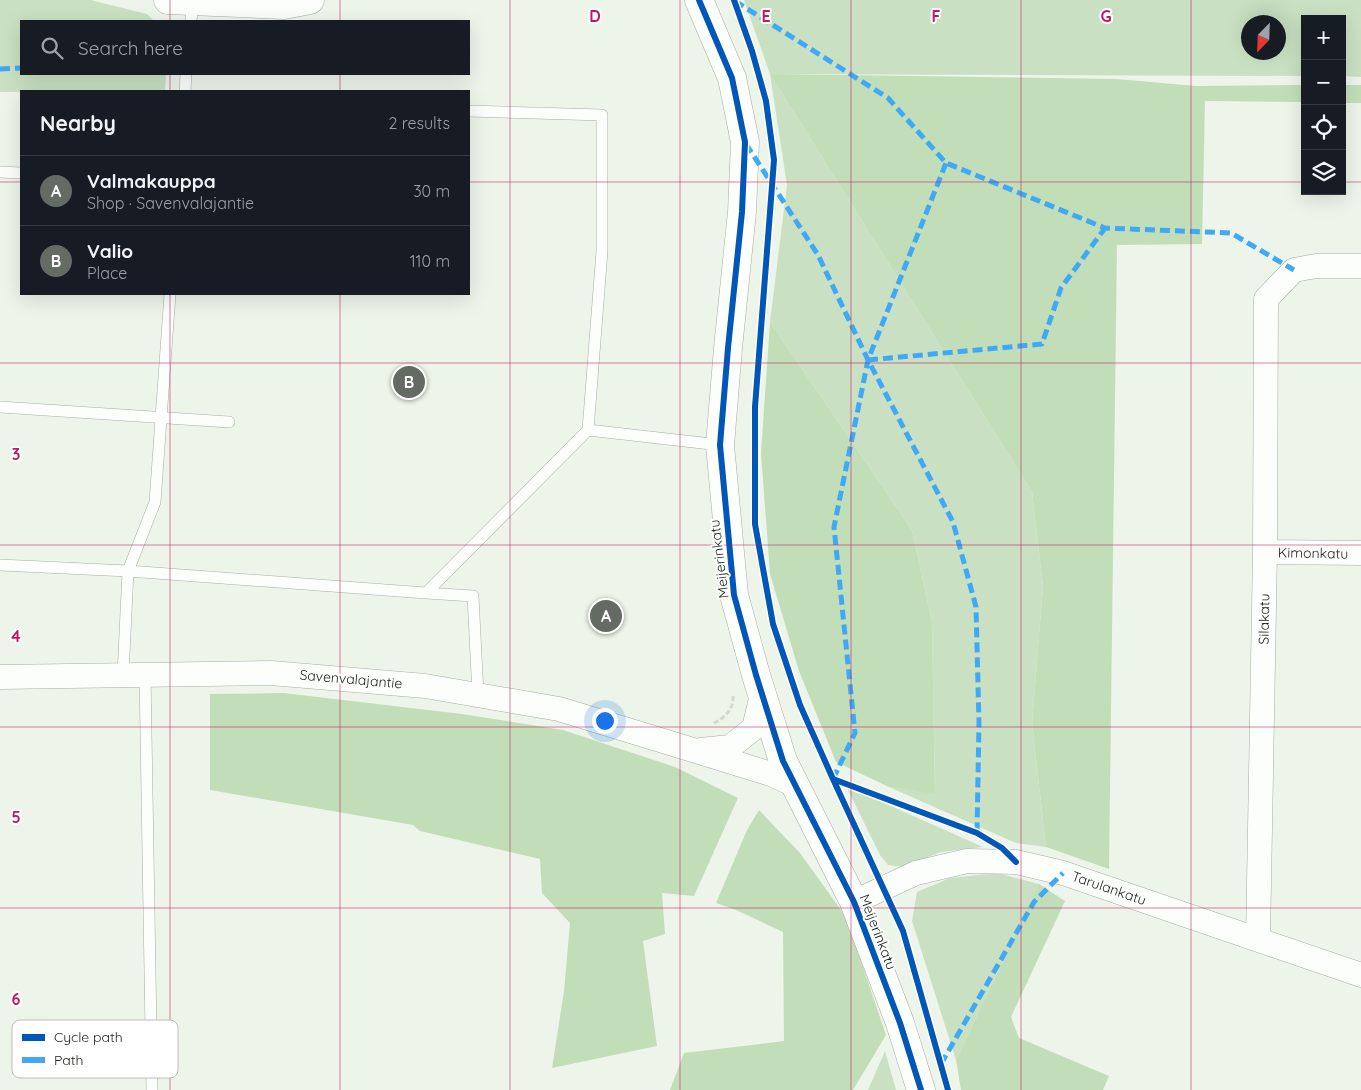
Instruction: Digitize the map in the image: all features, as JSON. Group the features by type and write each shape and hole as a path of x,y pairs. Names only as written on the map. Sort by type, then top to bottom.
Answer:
{"street":[{"path":"184,7 284,5 310,0"},
{"name":"Meijerinkatu","path":"698,0 732,78 745,142 742,212 720,445 734,595 783,761 854,902 900,1023 921,1090"},
{"name":"Silakatu","path":"1258,939 1265,552 1266,299 1294,270 1316,266 1361,266"},
{"name":"Kimonkatu","path":"1265,552 1361,554"},
{"name":"Savenvalajantie","path":"0,678 271,672 426,686 559,709 771,774 795,785"},
{"name":"Savenvalajantie","path":"694,750 730,747 754,728 762,695"},
{"name":"Tarulankatu","path":"854,902 916,873 967,861 1016,862 1063,873 1361,975"}],"lane":[{"path":"185,90 186,75"},
{"path":"426,593 588,430 602,251 602,115 470,112"},
{"path":"0,172 20,173"},
{"path":"149,1020 128,571 155,502 170,295"},
{"path":"0,407 229,422"},
{"path":"588,430 720,445"},
{"path":"0,565 128,571 472,596 478,695"}],"green space":[{"path":"0,0 91,0 147,14 153,20 20,20 20,75 166,75 165,90 20,90 20,92 0,92"},
{"path":"744,0 1361,0 1361,77 1346,76 1346,15 1301,15 1301,76 770,74"},
{"path":"770,74 1032,492 1043,586 1032,723 1046,847 1016,843 889,787 935,793 932,622 912,530 770,322 787,185"},
{"path":"770,74 1117,79 1196,86 1301,85 1301,102 1205,101 1202,244 1117,245 1109,869 1046,847 1032,723 1043,586 1032,492"},
{"path":"1346,85 1361,85 1361,103 1346,103"},
{"path":"770,322 912,530 932,622 935,794 889,787 836,762 799,671 770,574 761,453"},
{"path":"284,693 462,714 563,730 675,767 738,798 694,896 662,893 665,934 643,941 657,1046 552,1068 564,991 570,923 542,893 540,859 420,831 413,825 210,790 210,694"},
{"path":"846,786 983,847 941,852 903,867 888,865 880,855"},
{"path":"759,810 800,853 846,917 886,1035 853,1090 670,1090 684,1053 784,1041 783,932 736,910 716,903 747,830"},
{"path":"997,873 1039,884 956,1060 912,921 917,892 950,878"},
{"path":"1039,884 1065,901 1011,1017 1019,1038 1109,1076 1103,1090 961,1090 956,1060"},
{"path":"885,1051 896,1090 868,1090"}],"marked path":[{"path":"735,1 888,98 946,163 1105,228 1231,233 1294,270"},
{"path":"0,69 20,68"},
{"path":"746,144 818,255 868,360 953,522 976,607 979,723 977,833"},
{"path":"833,779 855,733 834,527 868,360 946,163"},
{"path":"868,360 1042,344 1061,288 1105,228"},
{"path":"941,1064 1034,902 1063,873"}],"cycle path":[{"path":"699,0 732,78 745,142 742,212 720,445 734,595 756,675 783,761 854,902 900,1023 921,1090"},
{"path":"734,0 752,51 766,101 774,160 755,407 755,524 773,624 800,705 833,779 977,833 1002,848 1016,862"},
{"path":"833,779 903,931 948,1090"}],"place":[{"name":"Valio","path":"409,382"},
{"name":"Valmakauppa","path":"606,616"}]}
